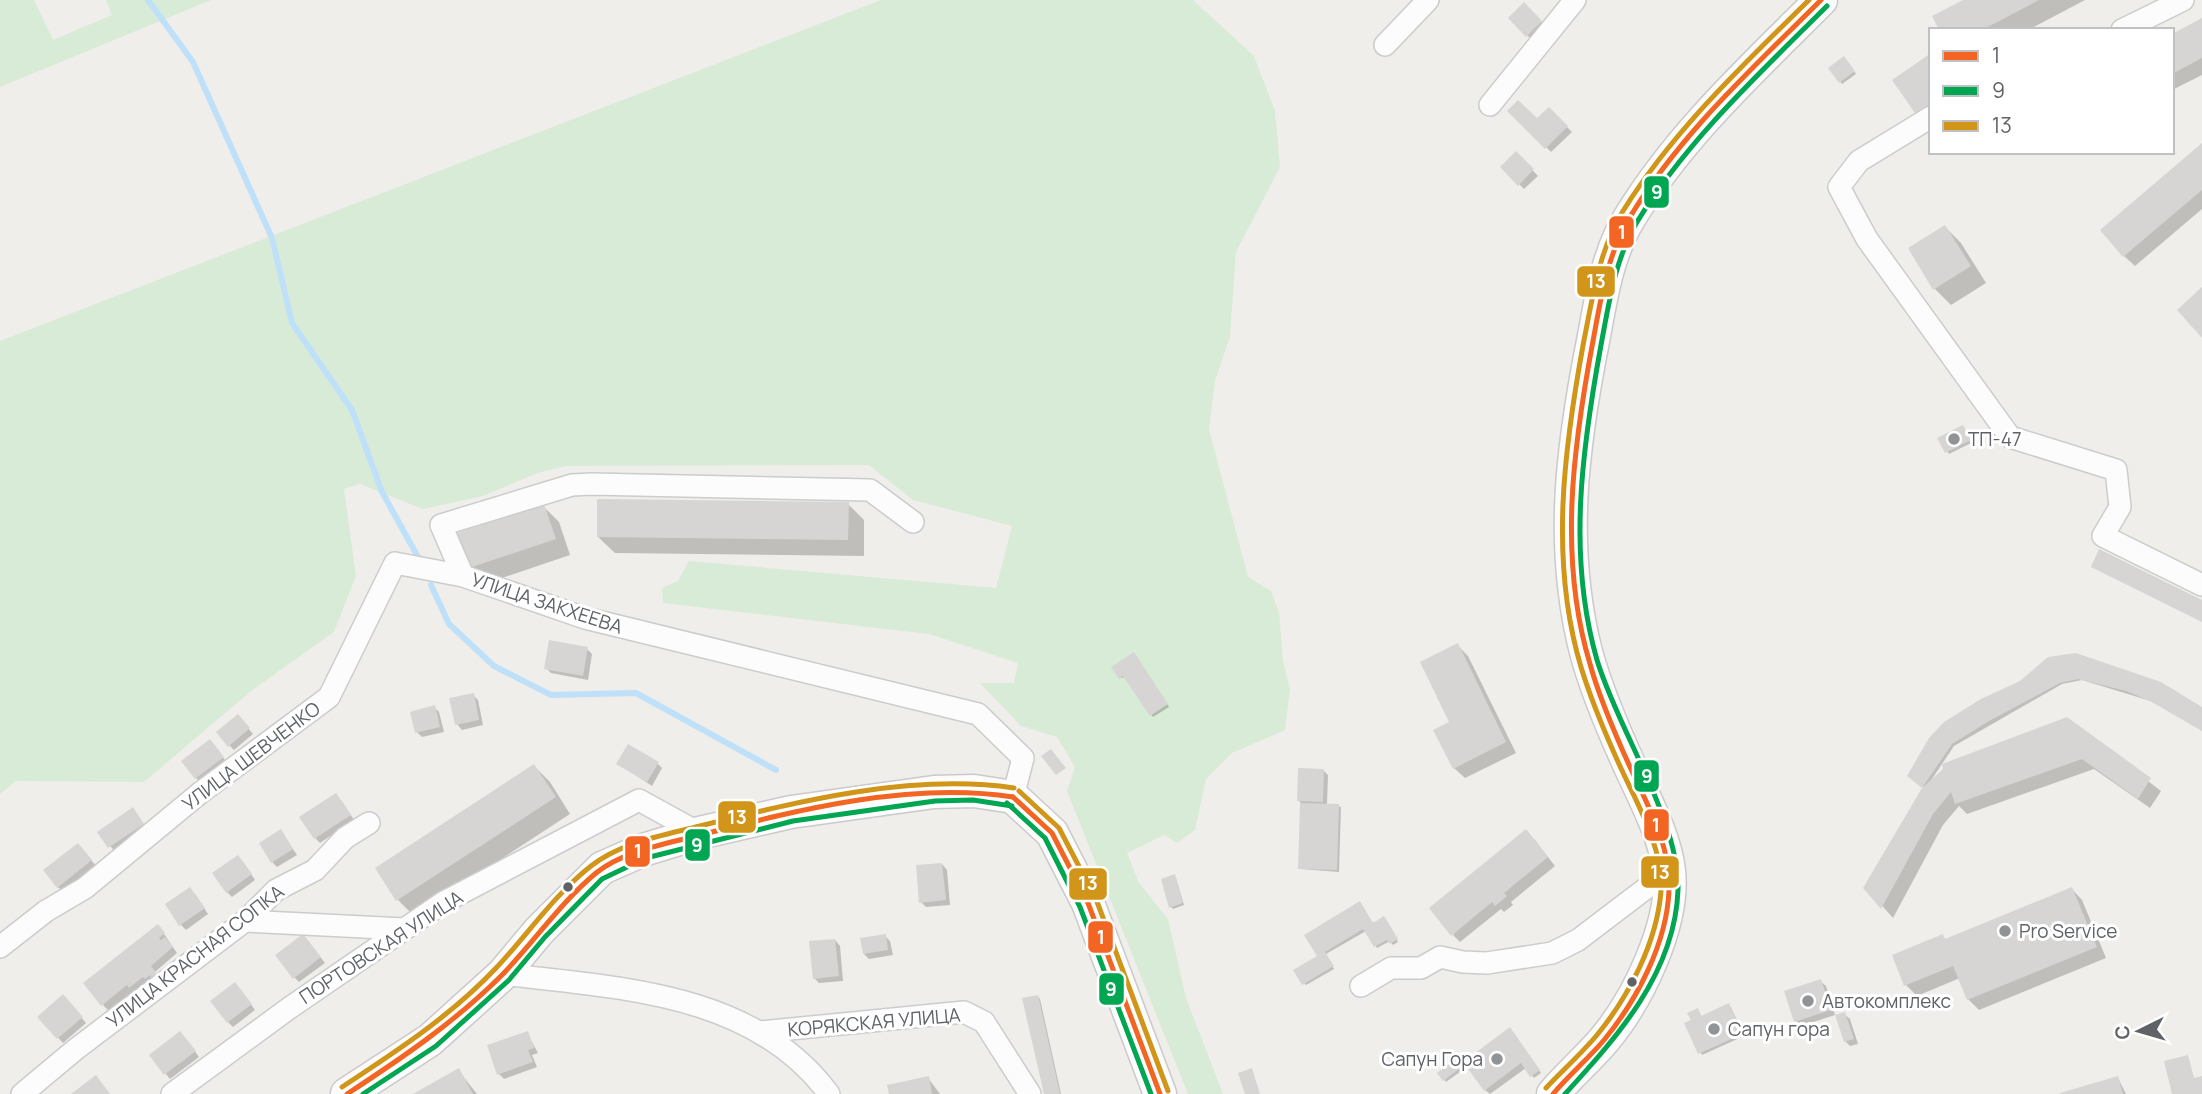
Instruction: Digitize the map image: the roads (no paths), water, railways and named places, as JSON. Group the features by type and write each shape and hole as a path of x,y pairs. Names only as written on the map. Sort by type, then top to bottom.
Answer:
{"main road":[{"path":"1553,1094 1605,1040 1620,1018 1652,961 1668,903 1670,870 1651,812 1616,738 1587,654 1573,587 1568,517 1580,407 1605,277 1628,220 1667,163 1725,96 1821,0"},
{"path":"347,1094 430,1040 503,974 539,931 602,868 643,850 699,833 791,812 934,792 974,791 1013,797 1052,833 1088,904 1160,1094"}],"street":[{"path":"1385,45 1428,0"},
{"path":"1490,105 1575,0"},
{"path":"2126,28 2183,0"},
{"path":"1929,118 1859,161 1839,187 1867,239 2010,437 2116,470 2120,507 2103,536 2202,585"},
{"name":"УЛИЦА ЗАКХЕЕВА","path":"913,522 870,490 572,485 441,525 463,576 585,618 978,714 1023,758 1013,797"},
{"name":"УЛИЦА ШЕВЧЕНКО","path":"0,947 46,911 85,888 200,793 329,697 395,563 463,576"},
{"name":"ПОРТОВСКАЯ УЛИЦА","path":"172,1094 288,1009 444,902 639,800 699,833"},
{"name":"УЛИЦА КРАСНАЯ СОПКА","path":"22,1094 76,1049 245,920 276,890 315,870 345,838 369,822"},
{"path":"1361,986 1391,968 1421,968 1440,957 1462,962 1487,963 1552,953 1578,940 1670,870"},
{"path":"245,920 404,929"},
{"path":"503,974 616,986 692,1003 728,1015 760,1032 816,1077 829,1094"},
{"name":"КОРЯКСКАЯ УЛИЦА","path":"760,1032 964,1012 984,1022 1030,1094"}],"waterway":[{"path":"148,0 193,62 272,238 292,323 352,410 382,492 418,557"},
{"path":"431,585 449,624 494,666 551,695 636,693 776,770"}],"place":[{"name":"ТП-47","path":"1954,439"},
{"name":"Pro Service","path":"2005,931"},
{"name":"Автокомплекс","path":"1808,1001"},
{"name":"Сапун гора","path":"1714,1029"},
{"name":"Сапун Гора","path":"1497,1059"}]}
